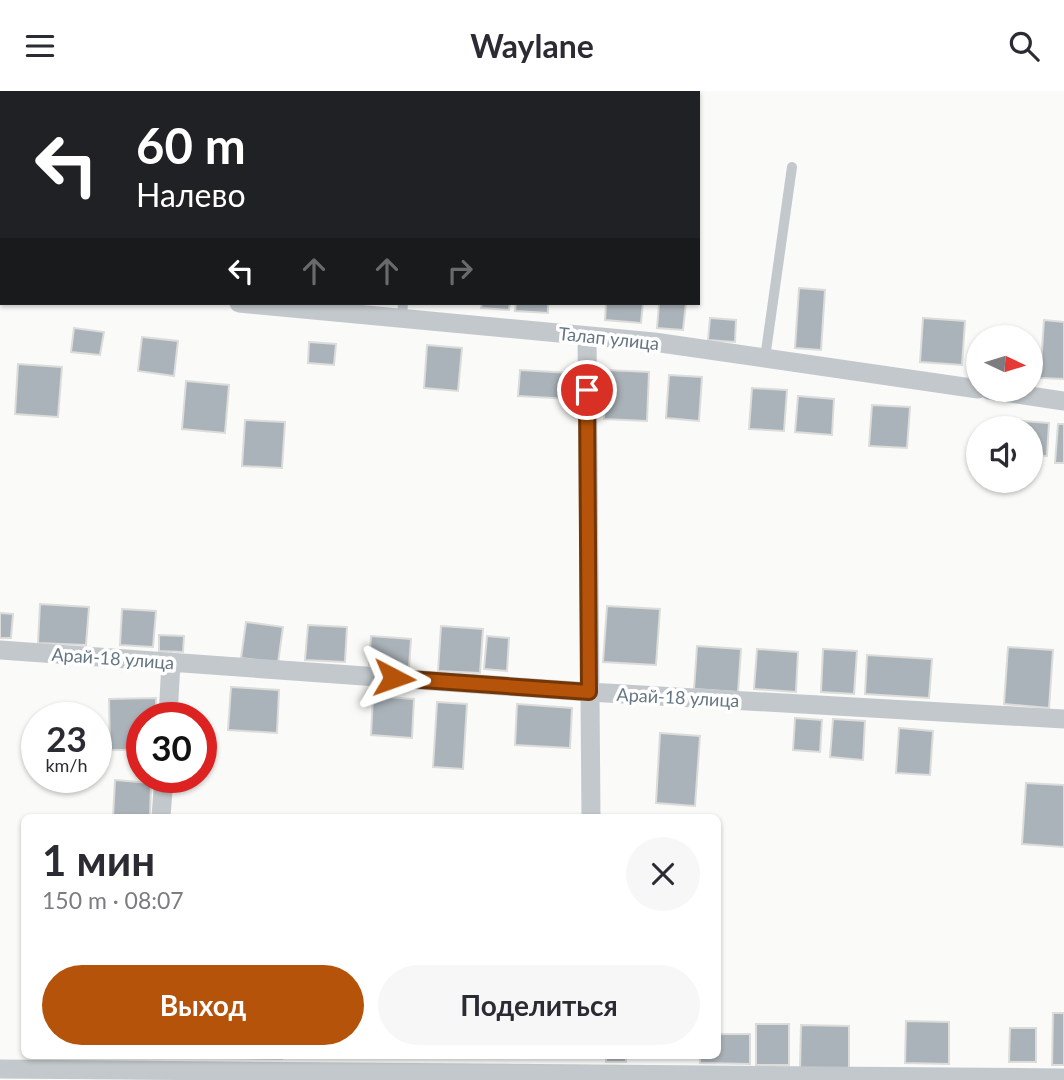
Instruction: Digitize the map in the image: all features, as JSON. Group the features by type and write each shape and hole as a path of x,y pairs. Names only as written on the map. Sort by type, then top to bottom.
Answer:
{"street":[{"name":"Талап улица","path":"280,305 402,311 587,336 654,342 966,387"},
{"path":"587,336 591,814"},
{"path":"1043,398 1064,401"},
{"name":"Арай-18 улица","path":"0,650 589,692 1064,719"},
{"path":"169,702 171,662"},
{"path":"161,814 163,793"},
{"path":"0,1069 595,1070 1064,1078"}],"lane":[{"path":"765,358 792,167"}],"building":[{"path":"799,288 825,290 821,350 795,348"},
{"path":"482,305 510,305 509,310 481,308"},
{"path":"516,305 548,305 548,313 515,311"},
{"path":"606,305 643,305 641,323 605,320"},
{"path":"659,305 686,305 683,330 657,328"},
{"path":"710,318 736,320 735,342 708,340"},
{"path":"923,318 965,321 962,365 920,362"},
{"path":"1044,320 1064,322 1064,379 1043,378"},
{"path":"74,328 104,332 100,355 71,352"},
{"path":"142,337 178,341 174,376 138,371"},
{"path":"309,342 336,344 334,365 308,363"},
{"path":"427,345 462,348 458,391 424,388"},
{"path":"18,364 62,367 58,417 15,414"},
{"path":"520,370 572,373 570,399 518,396"},
{"path":"606,370 649,372 647,421 604,419"},
{"path":"669,375 702,377 699,421 666,418"},
{"path":"186,381 229,385 225,433 182,429"},
{"path":"752,388 787,390 784,431 749,429"},
{"path":"798,396 834,399 832,435 795,432"},
{"path":"872,405 910,407 907,448 869,446"},
{"path":"245,420 285,422 282,468 242,466"},
{"path":"1043,423 1049,423 1047,456 1043,456"},
{"path":"1058,424 1064,424 1064,463 1055,463"},
{"path":"40,604 89,607 86,645 38,643"},
{"path":"607,606 660,609 656,665 603,662"},
{"path":"122,609 156,611 153,647 120,645"},
{"path":"0,613 13,614 11,638 0,638"},
{"path":"246,622 283,627 278,663 241,658"},
{"path":"308,625 347,627 345,662 305,660"},
{"path":"441,626 483,629 480,673 438,671"},
{"path":"159,635 184,636 183,652 159,651"},
{"path":"371,636 411,639 409,667 369,665"},
{"path":"487,636 509,638 507,671 484,669"},
{"path":"697,646 741,649 738,692 694,689"},
{"path":"1008,647 1053,650 1049,708 1004,704"},
{"path":"757,649 798,652 796,692 754,689"},
{"path":"823,649 857,651 854,694 821,692"},
{"path":"867,655 932,659 929,698 865,694"},
{"path":"231,687 279,690 277,733 228,730"},
{"path":"373,696 414,699 412,738 371,735"},
{"path":"156,698 156,702 126,702 126,750 112,750 112,702 109,699"},
{"path":"437,702 467,704 463,769 433,767"},
{"path":"517,704 572,708 570,748 515,745"},
{"path":"795,718 822,720 820,752 793,750"},
{"path":"833,719 865,721 863,760 830,757"},
{"path":"899,728 933,731 930,775 896,773"},
{"path":"660,733 700,736 695,806 656,803"},
{"path":"115,780 126,781 126,793 151,793 150,814 113,814"},
{"path":"1026,783 1064,785 1064,847 1022,844"},
{"path":"1053,1013 1064,1013 1064,1065 1052,1065"},
{"path":"906,1021 949,1022 949,1064 905,1063"},
{"path":"756,1024 789,1024 789,1065 756,1065"},
{"path":"801,1025 849,1026 849,1069 800,1069"},
{"path":"1010,1028 1036,1028 1036,1062 1009,1062"},
{"path":"721,1034 750,1034 750,1064 700,1063 700,1059 721,1059"},
{"path":"606,1059 626,1059 626,1062 606,1062"}],"route":[{"path":"394,678 589,692 587,390"}]}
